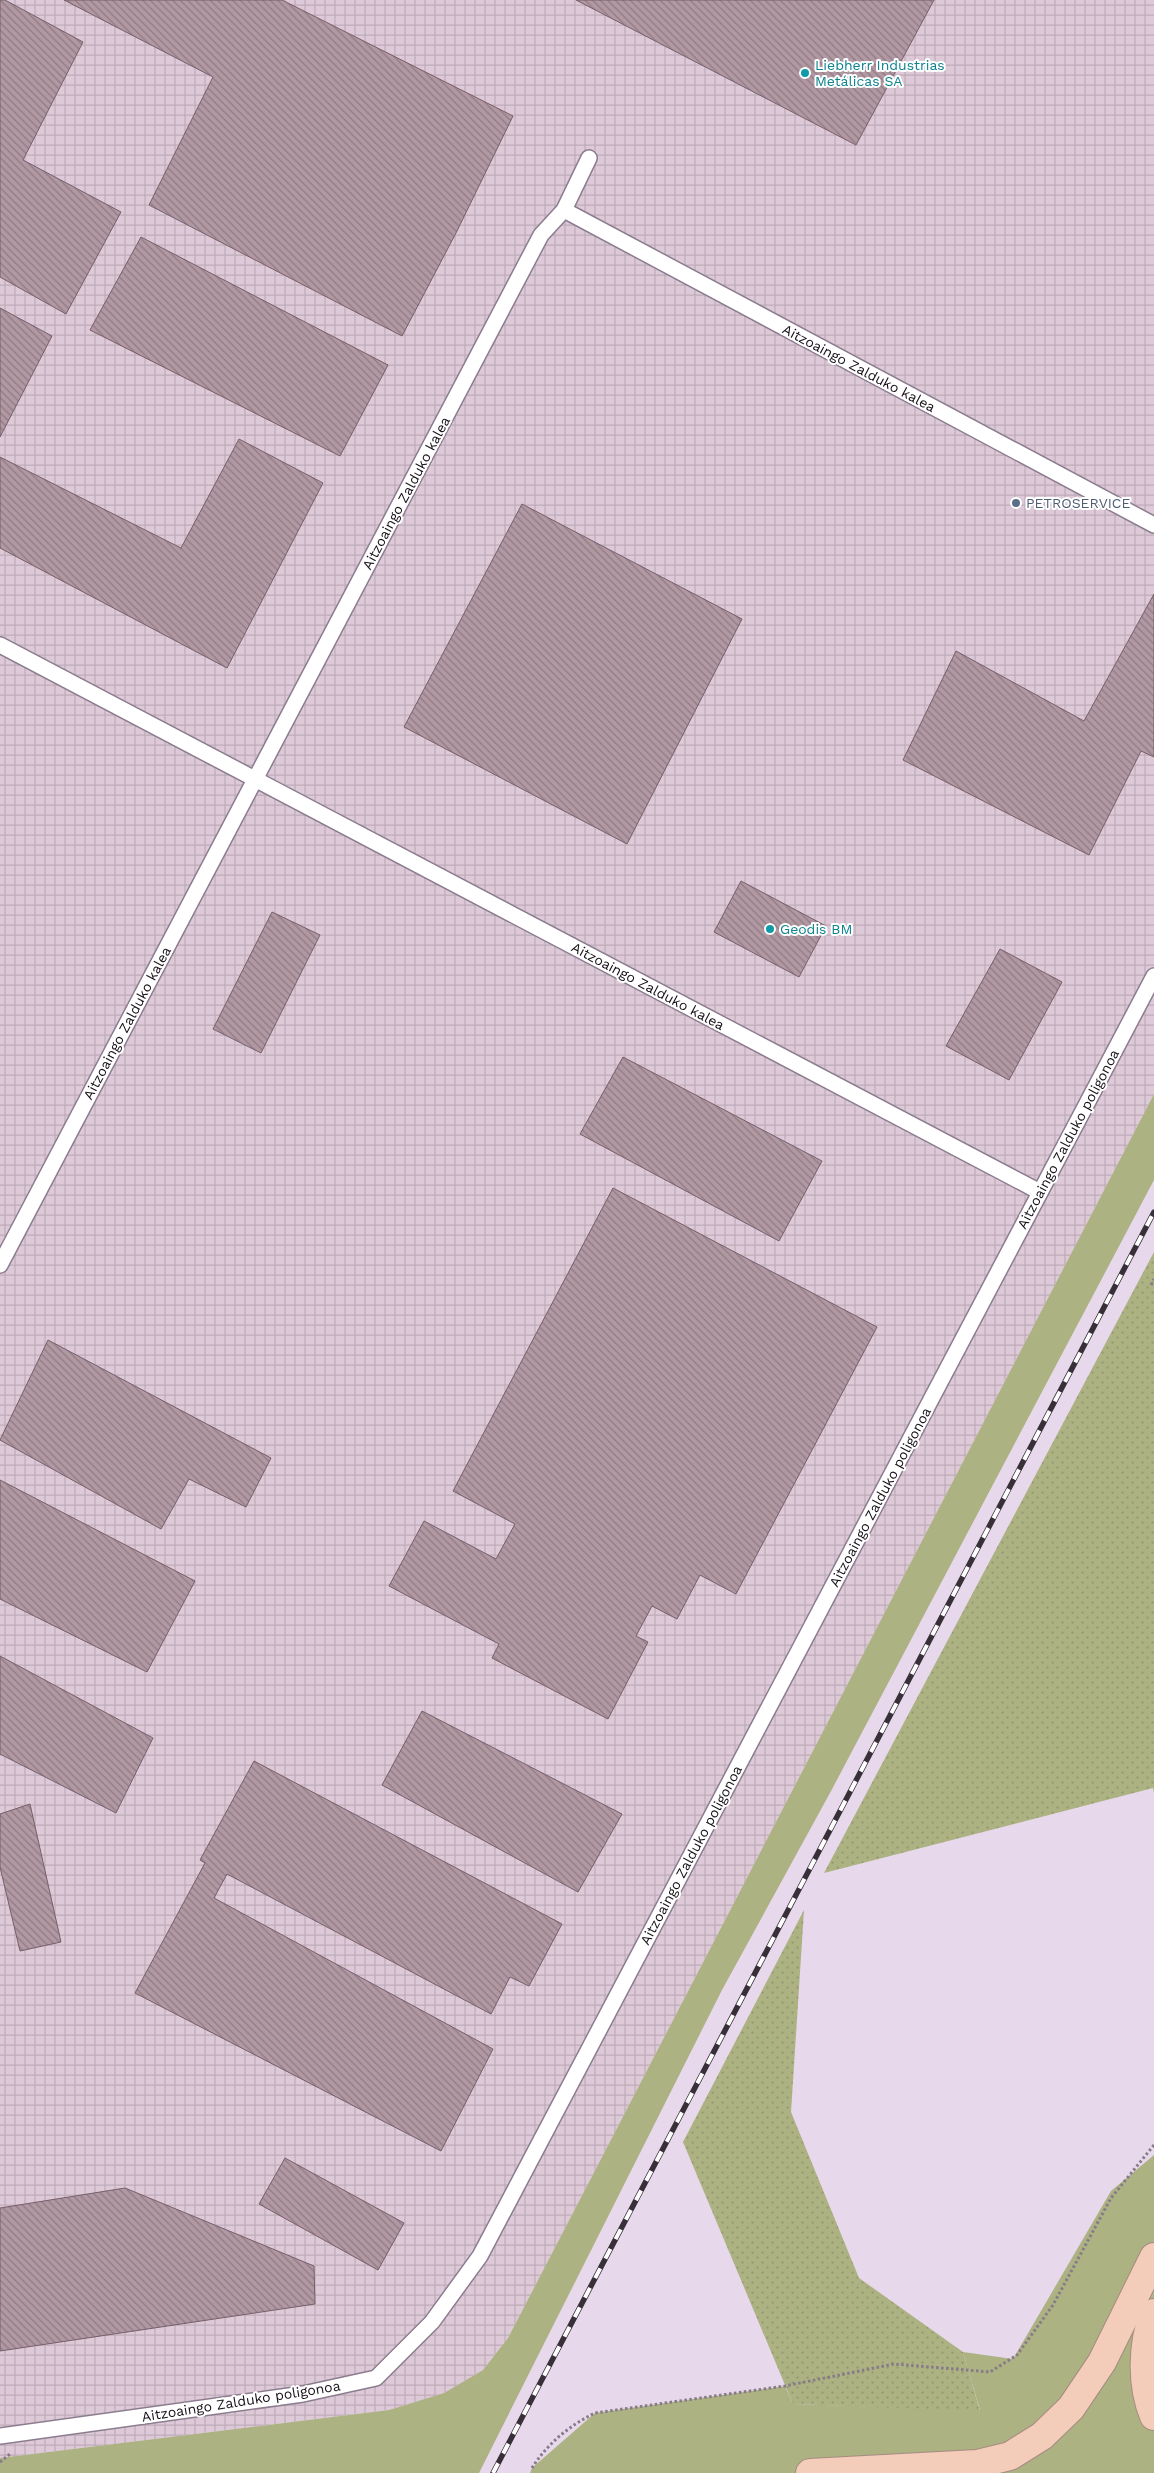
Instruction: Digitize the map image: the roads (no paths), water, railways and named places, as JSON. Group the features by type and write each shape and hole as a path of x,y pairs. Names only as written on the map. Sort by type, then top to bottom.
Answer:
{"highway":[{"path":"810,2473 977,2464 1010,2456 1042,2436 1071,2408 1102,2362 1154,2257"},
{"path":"1154,2313 1144,2365 1150,2406 1154,2416"}],"street":[{"name":"Aitzoaingo Zalduko kalea","path":"0,1265 541,235 564,210 589,158"},
{"name":"Aitzoaingo Zalduko kalea","path":"564,210 1154,525"},
{"name":"Aitzoaingo Zalduko kalea","path":"0,645 1040,1192"},
{"name":"Aitzoaingo Zalduko poligonoa","path":"0,2436 303,2394 376,2378 432,2322 480,2256 1154,976"}],"railway":[{"path":"493,2473 1154,1212"}],"place":[{"name":"Liebherr Industrias Metálicas SA","path":"805,73"},
{"name":"PETROSERVICE","path":"1016,503"},
{"name":"Geodis BM","path":"770,929"}]}
